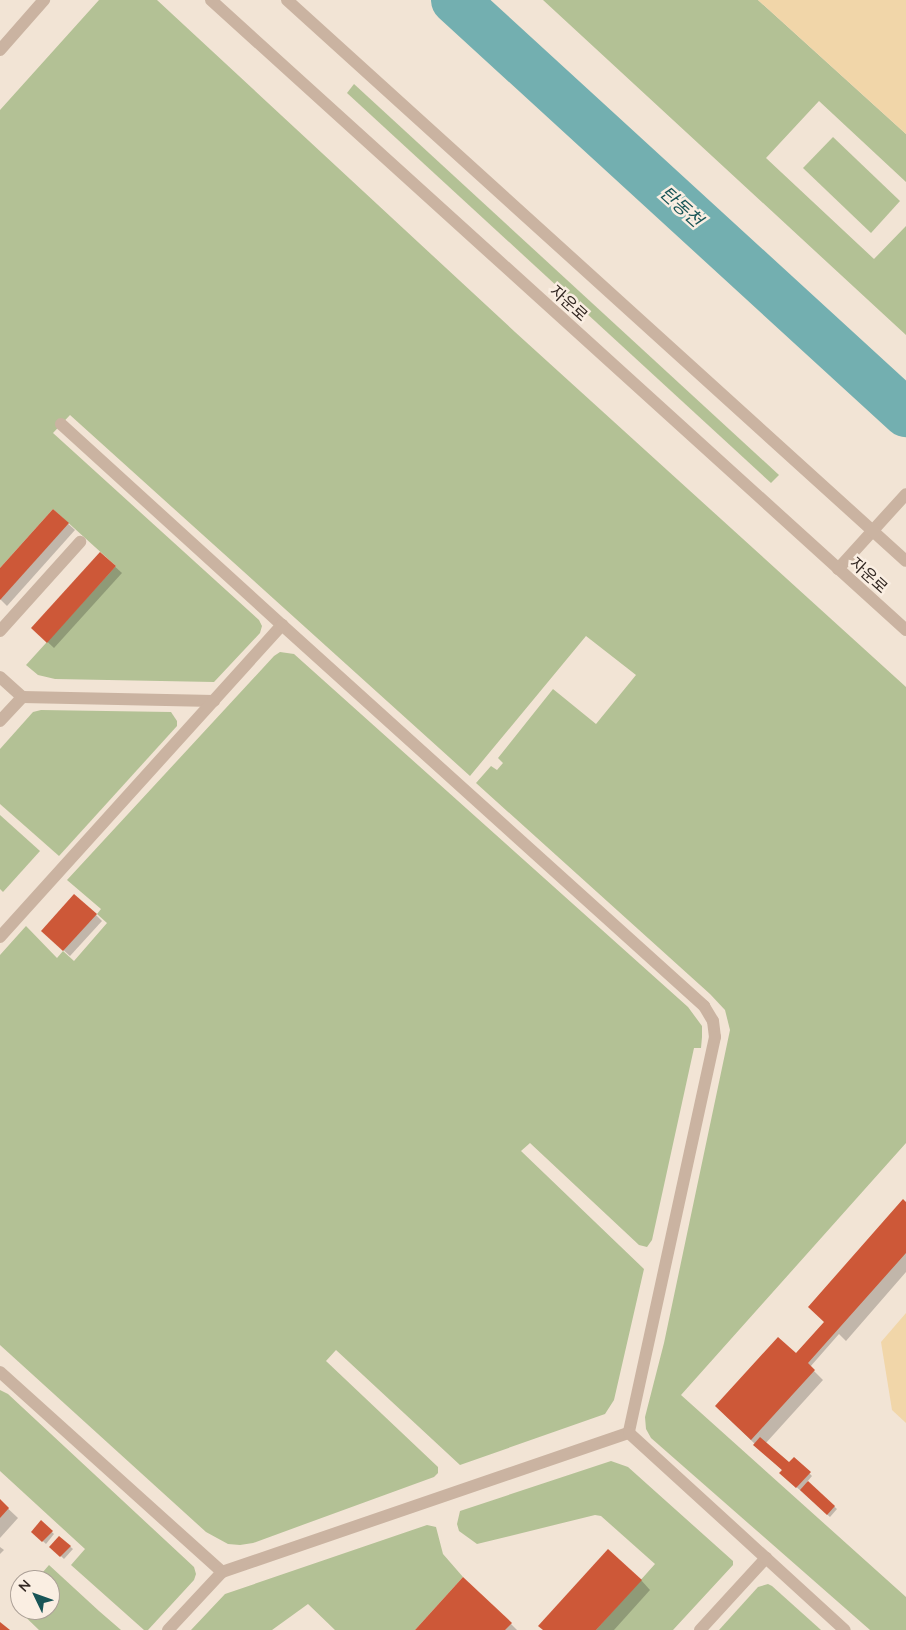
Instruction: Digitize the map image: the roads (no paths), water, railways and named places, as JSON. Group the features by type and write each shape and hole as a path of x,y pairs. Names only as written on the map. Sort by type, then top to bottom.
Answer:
{"street":[{"path":"0,50 44,0"},
{"name":"자운로","path":"211,0 906,630"},
{"path":"287,0 906,561"},
{"path":"62,424 704,1006 712,1021 715,1037 629,1433"},
{"path":"838,569 903,497"},
{"path":"0,631 80,542"},
{"path":"0,936 282,625"},
{"path":"0,677 22,697 214,701"},
{"path":"0,721 22,697"},
{"path":"0,1372 222,1572"},
{"path":"629,1433 845,1630"},
{"path":"168,1630 222,1572 629,1433"},
{"path":"700,1630 766,1558"}],"waterway":[{"name":"탄동천","path":"455,0 906,413"}]}
